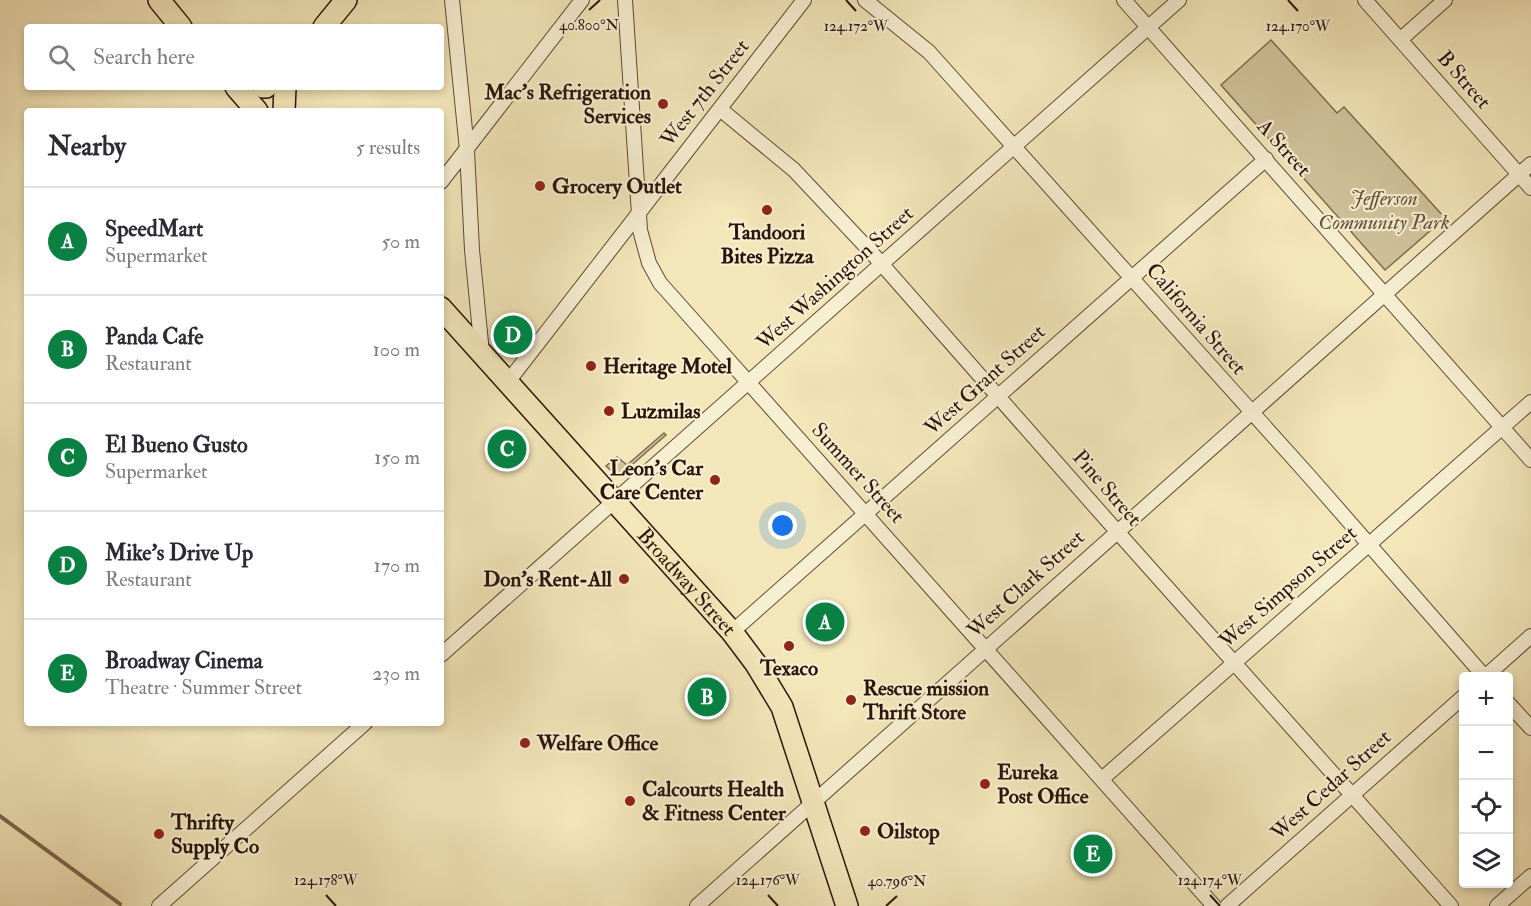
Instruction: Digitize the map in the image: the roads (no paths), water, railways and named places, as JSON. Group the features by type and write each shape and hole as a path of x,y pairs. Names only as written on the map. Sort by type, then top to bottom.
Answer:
{"highway":[{"path":"159,0 179,24"},
{"path":"326,24 346,0"},
{"path":"239,90 254,108"},
{"path":"284,108 285,90"},
{"name":"Broadway Street","path":"444,311 732,632 756,664 782,707 847,906"}],"street":[{"path":"452,0 462,122 467,150 472,250 483,355"},
{"path":"444,178 582,0"},
{"name":"Summer Street","path":"625,0 639,230 649,263 660,283 1214,906"},
{"name":"West 7th Street","path":"507,383 804,0"},
{"name":"California Street","path":"865,0 929,52 1481,672"},
{"name":"A Street","path":"1124,0 1531,460"},
{"name":"West Washington Street","path":"444,652 1179,0"},
{"name":"B Street","path":"1365,0 1531,188"},
{"path":"1401,39 1445,0"},
{"name":"Pine Street","path":"720,110 794,170 882,264 997,397 1451,906"},
{"name":"West Grant Street","path":"732,632 1266,159"},
{"name":"West Clark Street","path":"697,906 1531,164"},
{"name":"West Simpson Street","path":"1102,780 1531,402"},
{"path":"1490,672 1531,636"},
{"name":"West Cedar Street","path":"1227,906 1459,700"},
{"path":"1513,708 1531,728"},
{"path":"159,906 362,726"},
{"path":"1497,906 1531,876"}],"waterway":[{"path":"0,816 120,904"}],"place":[{"name":"Mac's Refrigeration Services","path":"663,104"},
{"name":"Grocery Outlet","path":"540,186"},
{"name":"Tandoori Bites Pizza","path":"767,210"},
{"name":"Mike's Drive Up","path":"513,335"},
{"name":"Heritage Motel","path":"591,366"},
{"name":"Luzmilas","path":"609,411"},
{"name":"El Bueno Gusto","path":"507,449"},
{"name":"Leon's Car Care Center","path":"715,480"},
{"name":"Don's Rent-All","path":"624,579"},
{"name":"SpeedMart","path":"825,622"},
{"name":"Texaco","path":"789,646"},
{"name":"Panda Cafe","path":"707,697"},
{"name":"Rescue mission Thrift Store","path":"851,700"},
{"name":"Welfare Office","path":"525,743"},
{"name":"Eureka Post Office","path":"985,784"},
{"name":"Calcourts Health & Fitness Center","path":"630,801"},
{"name":"Oilstop","path":"865,831"},
{"name":"Thrifty Supply Co","path":"159,834"},
{"name":"Broadway Cinema","path":"1093,854"}],"park label":[{"name":"Jefferson Community Park","path":"1384,210"}]}
